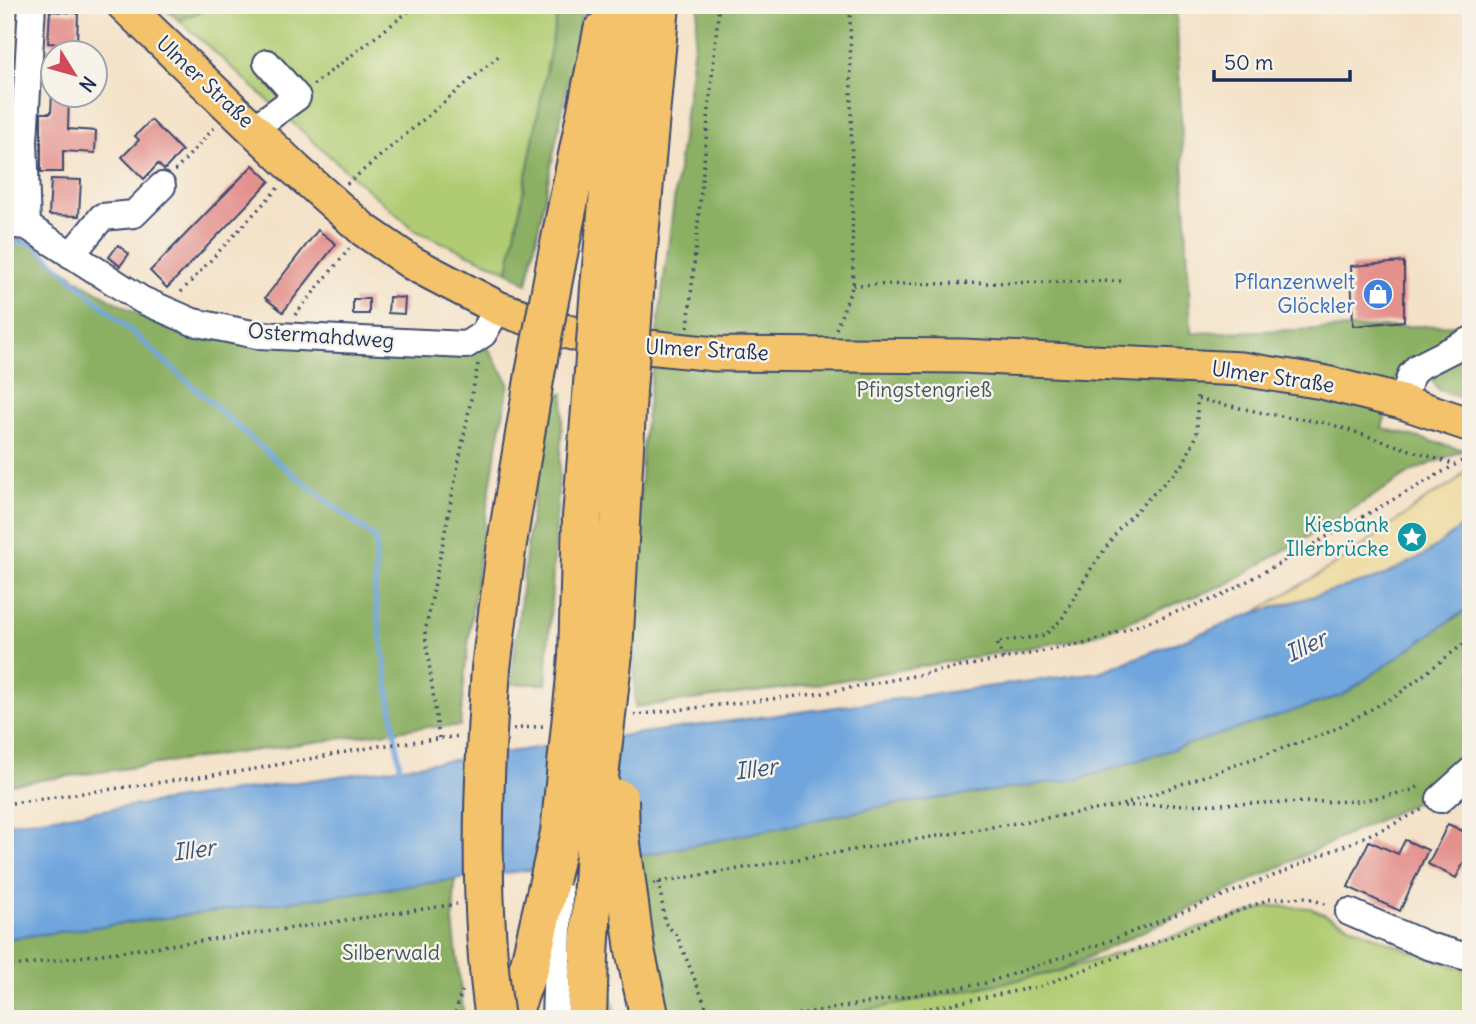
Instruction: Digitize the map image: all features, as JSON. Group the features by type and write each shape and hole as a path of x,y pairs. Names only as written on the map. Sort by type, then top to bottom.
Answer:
{"highway":[{"path":"495,1019 483,863 491,667 507,543 535,374 608,5"},
{"path":"627,5 617,289 610,388 582,517 595,655 635,950 650,1019"},
{"path":"617,289 660,5"},
{"path":"587,1019 559,960 560,833 595,655"},
{"path":"510,1019 559,960 599,777 595,655"}],"main road":[{"name":"Ulmer Straße","path":"124,5 364,230 491,321 609,343 715,354 963,356 1195,382 1242,369 1308,380 1402,402 1471,425"}],"street":[{"name":"Ostermahdweg","path":"32,5 16,108 16,225 71,255 142,300 193,322 257,335 466,345 491,321"},
{"path":"254,128 297,97 267,63"},
{"path":"71,255 102,217 134,214 162,186"},
{"path":"1402,402 1411,375 1418,367 1471,340"},
{"path":"1436,789 1471,771"},
{"path":"1349,912 1428,946 1471,958"},
{"path":"555,1019 559,960"}],"path":[{"path":"297,97 417,5"},
{"path":"685,351 719,5"},
{"path":"830,355 830,344 853,285 850,5"},
{"path":"330,199 500,55"},
{"path":"162,186 217,125"},
{"path":"165,309 281,185"},
{"path":"288,337 294,316 349,249"},
{"path":"853,285 1122,281"},
{"path":"439,738 425,633 491,321"},
{"path":"1003,659 996,642 1044,636 1061,620 1091,569 1121,526 1183,464 1197,435 1195,382 1268,414 1327,423 1453,464"},
{"path":"631,716 823,693 1087,643 1219,597 1471,456"},
{"path":"1119,806 1329,733 1396,696 1471,638"},
{"path":"507,730 548,725"},
{"path":"5,804 249,770 379,746 466,735"},
{"path":"711,1019 677,936 665,923 659,883 1119,806 1359,801 1436,789"},
{"path":"770,1019 986,983 1109,941 1283,872 1394,824 1436,789"},
{"path":"875,1019 1041,986 1270,899 1306,897 1349,912"},
{"path":"5,967 458,904"}],"green space":[{"path":"159,5 216,5 179,20"},
{"path":"216,5 559,5 508,271 416,231 179,20"},
{"path":"559,5 584,5 527,284 508,271"},
{"name":"Pfingstengrieß","path":"699,5 1176,5 1191,333 1455,325 1455,341 1397,377 1382,428 1464,450 1413,471 1227,584 1085,638 819,684 635,707 634,653 642,452"},
{"path":"5,237 25,240 84,284 166,328 453,349 488,348 509,383 480,554 460,726 424,727 5,785"},
{"path":"1471,346 1471,401 1439,390 1432,380 1438,364"},
{"path":"550,391 564,394 546,684 511,684 528,537"},
{"path":"1471,606 1471,763 1436,793 1057,972 823,1019 663,1019 636,856 879,807 1083,778 1455,619"},
{"name":"Silberwald","path":"455,879 453,921 464,1019 5,1019 5,939"},
{"path":"1271,906 1310,908 1395,945 1471,972 1471,1019 823,1019 1057,972"},
{"path":"606,980 618,1019 606,1019"}],"sand":[{"name":"Kiesbank Illerbrücke","path":"1471,465 1471,519 1426,554 1381,577 1254,613 1349,556 1428,498 1454,483"}],"water":[{"name":"Iller","path":"1471,519 1471,606 1343,695 1083,778 879,807 650,854 5,939 5,824 634,734 1099,672 1254,613 1381,577 1426,554"}],"building":[{"path":"50,11 78,13 77,38 48,38"},
{"path":"51,108 69,108 68,129 96,131 95,153 63,151 63,172 41,172 41,113 51,113"},
{"path":"151,120 182,151 164,170 158,164 144,179 122,157 139,140 135,136"},
{"path":"253,165 270,181 167,288 150,271"},
{"path":"51,179 81,180 79,216 49,215"},
{"path":"318,230 336,244 283,312 265,298"},
{"path":"118,245 129,254 120,266 109,257"},
{"name":"Pflanzenwelt Glöckler","path":"1404,262 1404,321 1353,326 1351,266"},
{"path":"389,297 405,298 404,314 388,313"},
{"path":"353,299 369,299 369,314 353,314"},
{"path":"1448,824 1471,835 1471,848 1456,878 1428,864"},
{"path":"1405,840 1428,850 1400,911 1348,887 1369,841 1398,854"}],"waterway":[{"path":"5,242 32,243 279,463 376,539 375,596 401,774"}],"place":[{"name":"Pflanzenwelt Glöckler","path":"1378,294"},
{"name":"Kiesbank Illerbrücke","path":"1412,537"}]}
